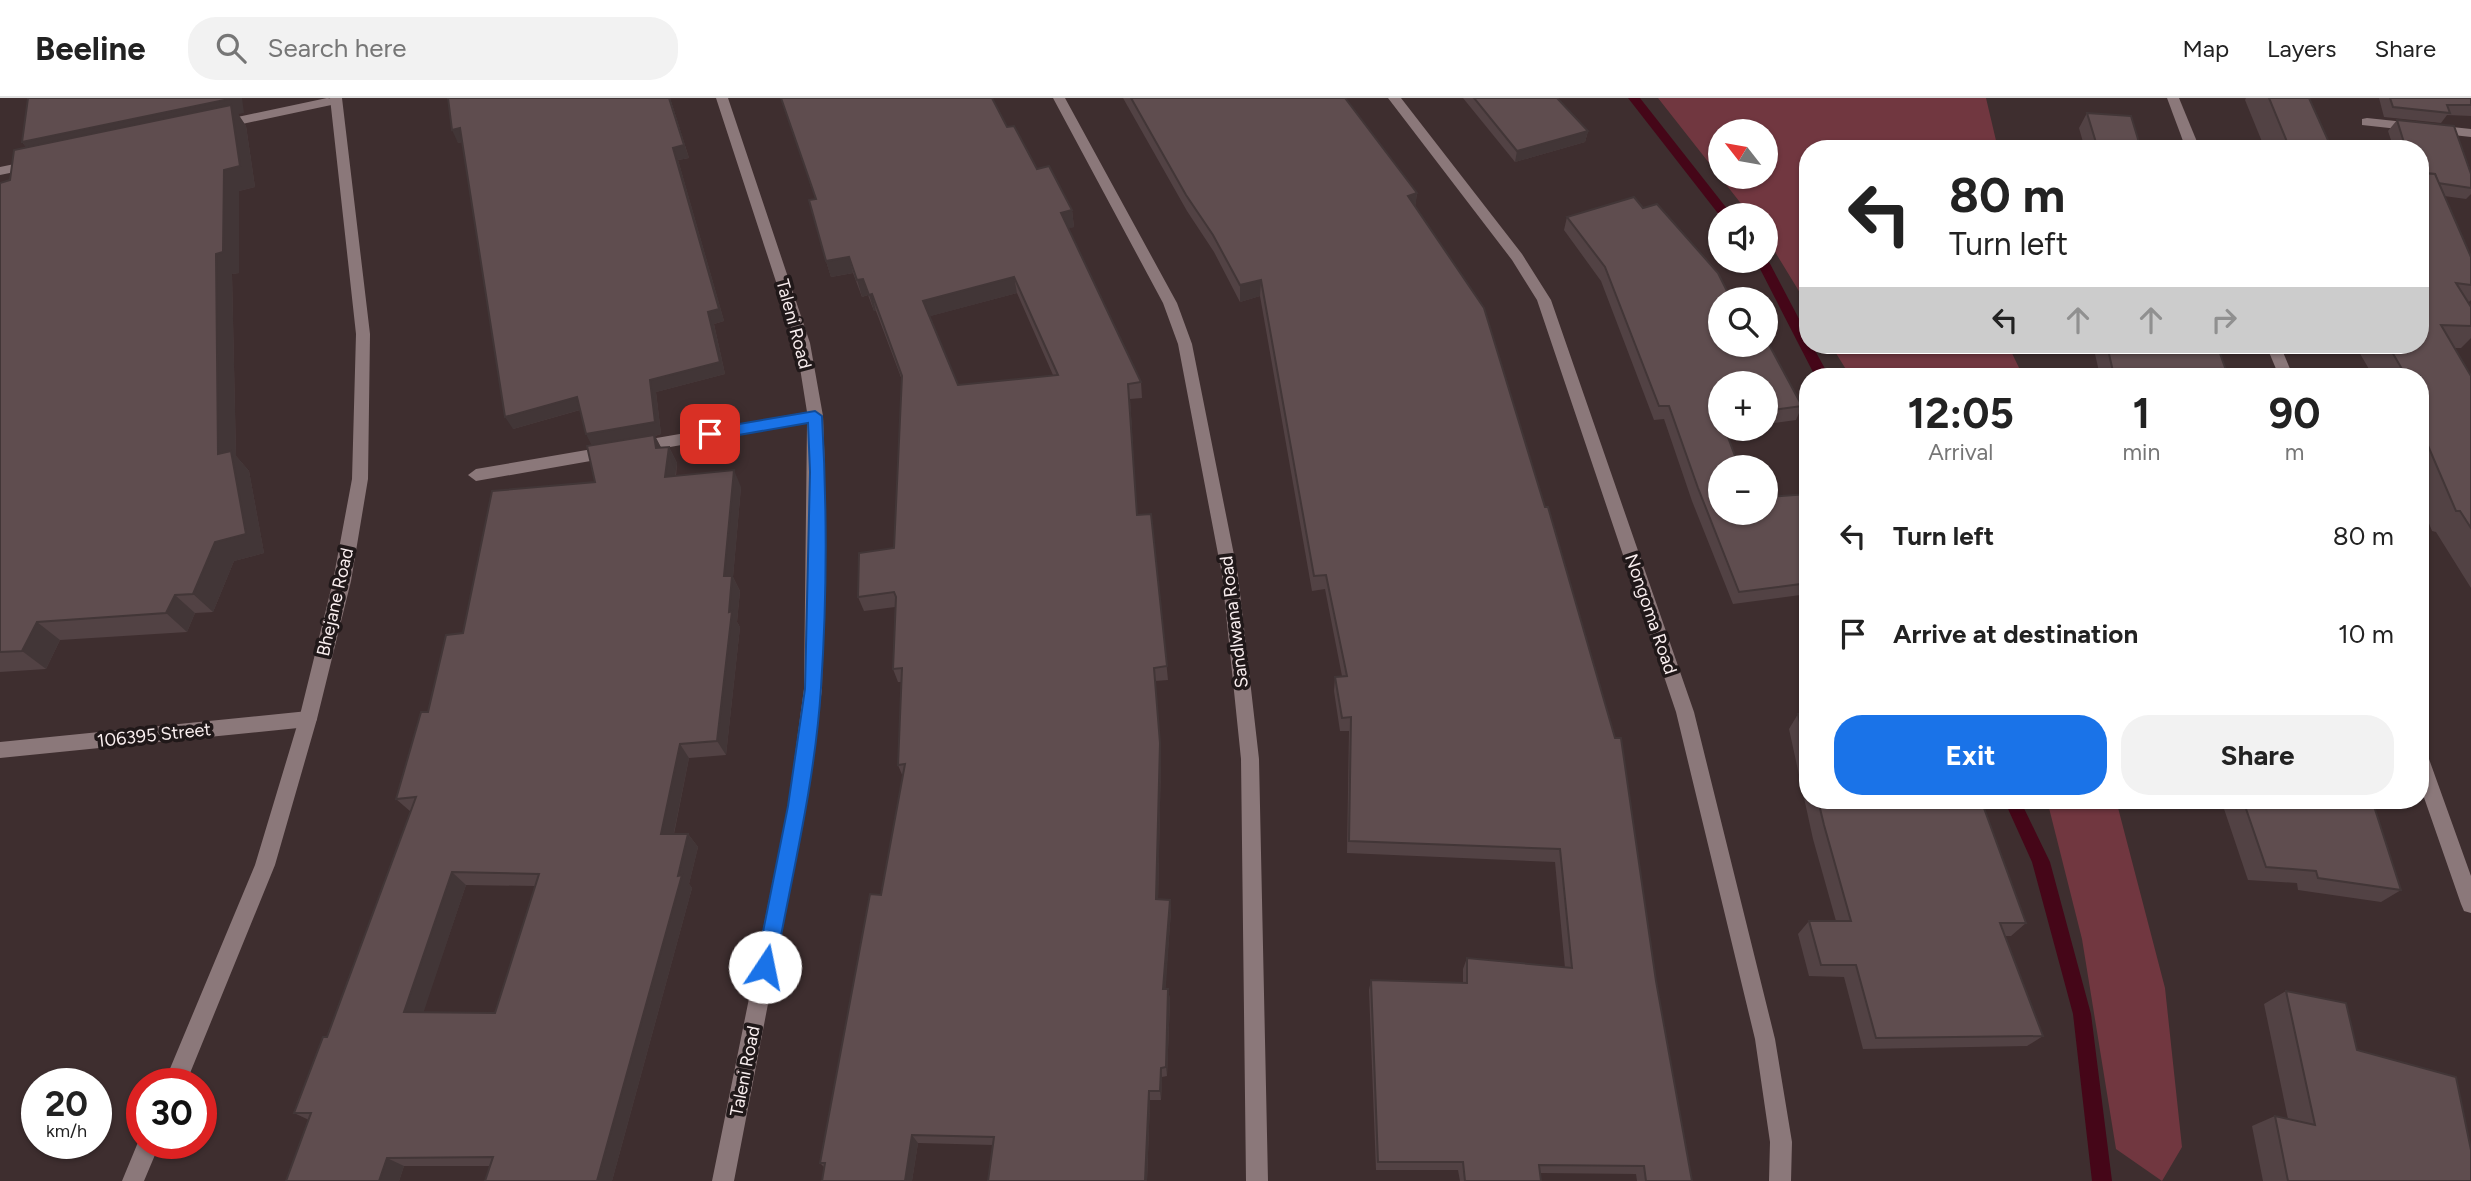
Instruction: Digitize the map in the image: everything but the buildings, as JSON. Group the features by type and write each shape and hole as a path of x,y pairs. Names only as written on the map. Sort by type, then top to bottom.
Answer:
{"street":[{"name":"Taleni Road","path":"722,98 803,343 815,416 817,472 813,689 797,806 723,1181"},
{"name":"Sandlwana Road","path":"1059,98 1170,303 1185,344 1230,575 1250,759 1257,1181"},
{"name":"Nongoma Road","path":"1394,98 1517,257 1544,300 1685,712 1765,1039 1781,1142 1780,1181"},
{"path":"2173,98 2189,140"},
{"path":"204,128 336,99"},
{"name":"Bhejane Road","path":"181,1068 265,864 308,719 342,581 360,479 363,334 336,99"},
{"path":"2367,122 2471,133"},
{"path":"0,171 54,159"},
{"path":"476,475 815,416"},
{"name":"106395 Street","path":"0,750 308,719"},
{"path":"2429,785 2471,904"},
{"path":"133,1181 142,1159"}],"shaded area":[{"path":"1658,98 1986,98 1996,140 1799,140 1799,291 1778,257 1778,203 1741,203 1729,189 1778,189 1778,119 1708,119 1708,162"},
{"path":"1837,354 2012,354 2019,368 1845,368"},
{"path":"2049,809 2118,809 2165,988 2182,1147 2162,1181 2116,1149 2082,939"}],"waterway":[{"path":"1634,98 1717,203"},
{"path":"1768,273 1799,332"},
{"path":"1811,354 1818,368"},
{"path":"2016,809 2041,862 2082,1014 2102,1181"}],"route":[{"path":"710,434 815,416 817,472 813,689 797,806 765,967"}]}
